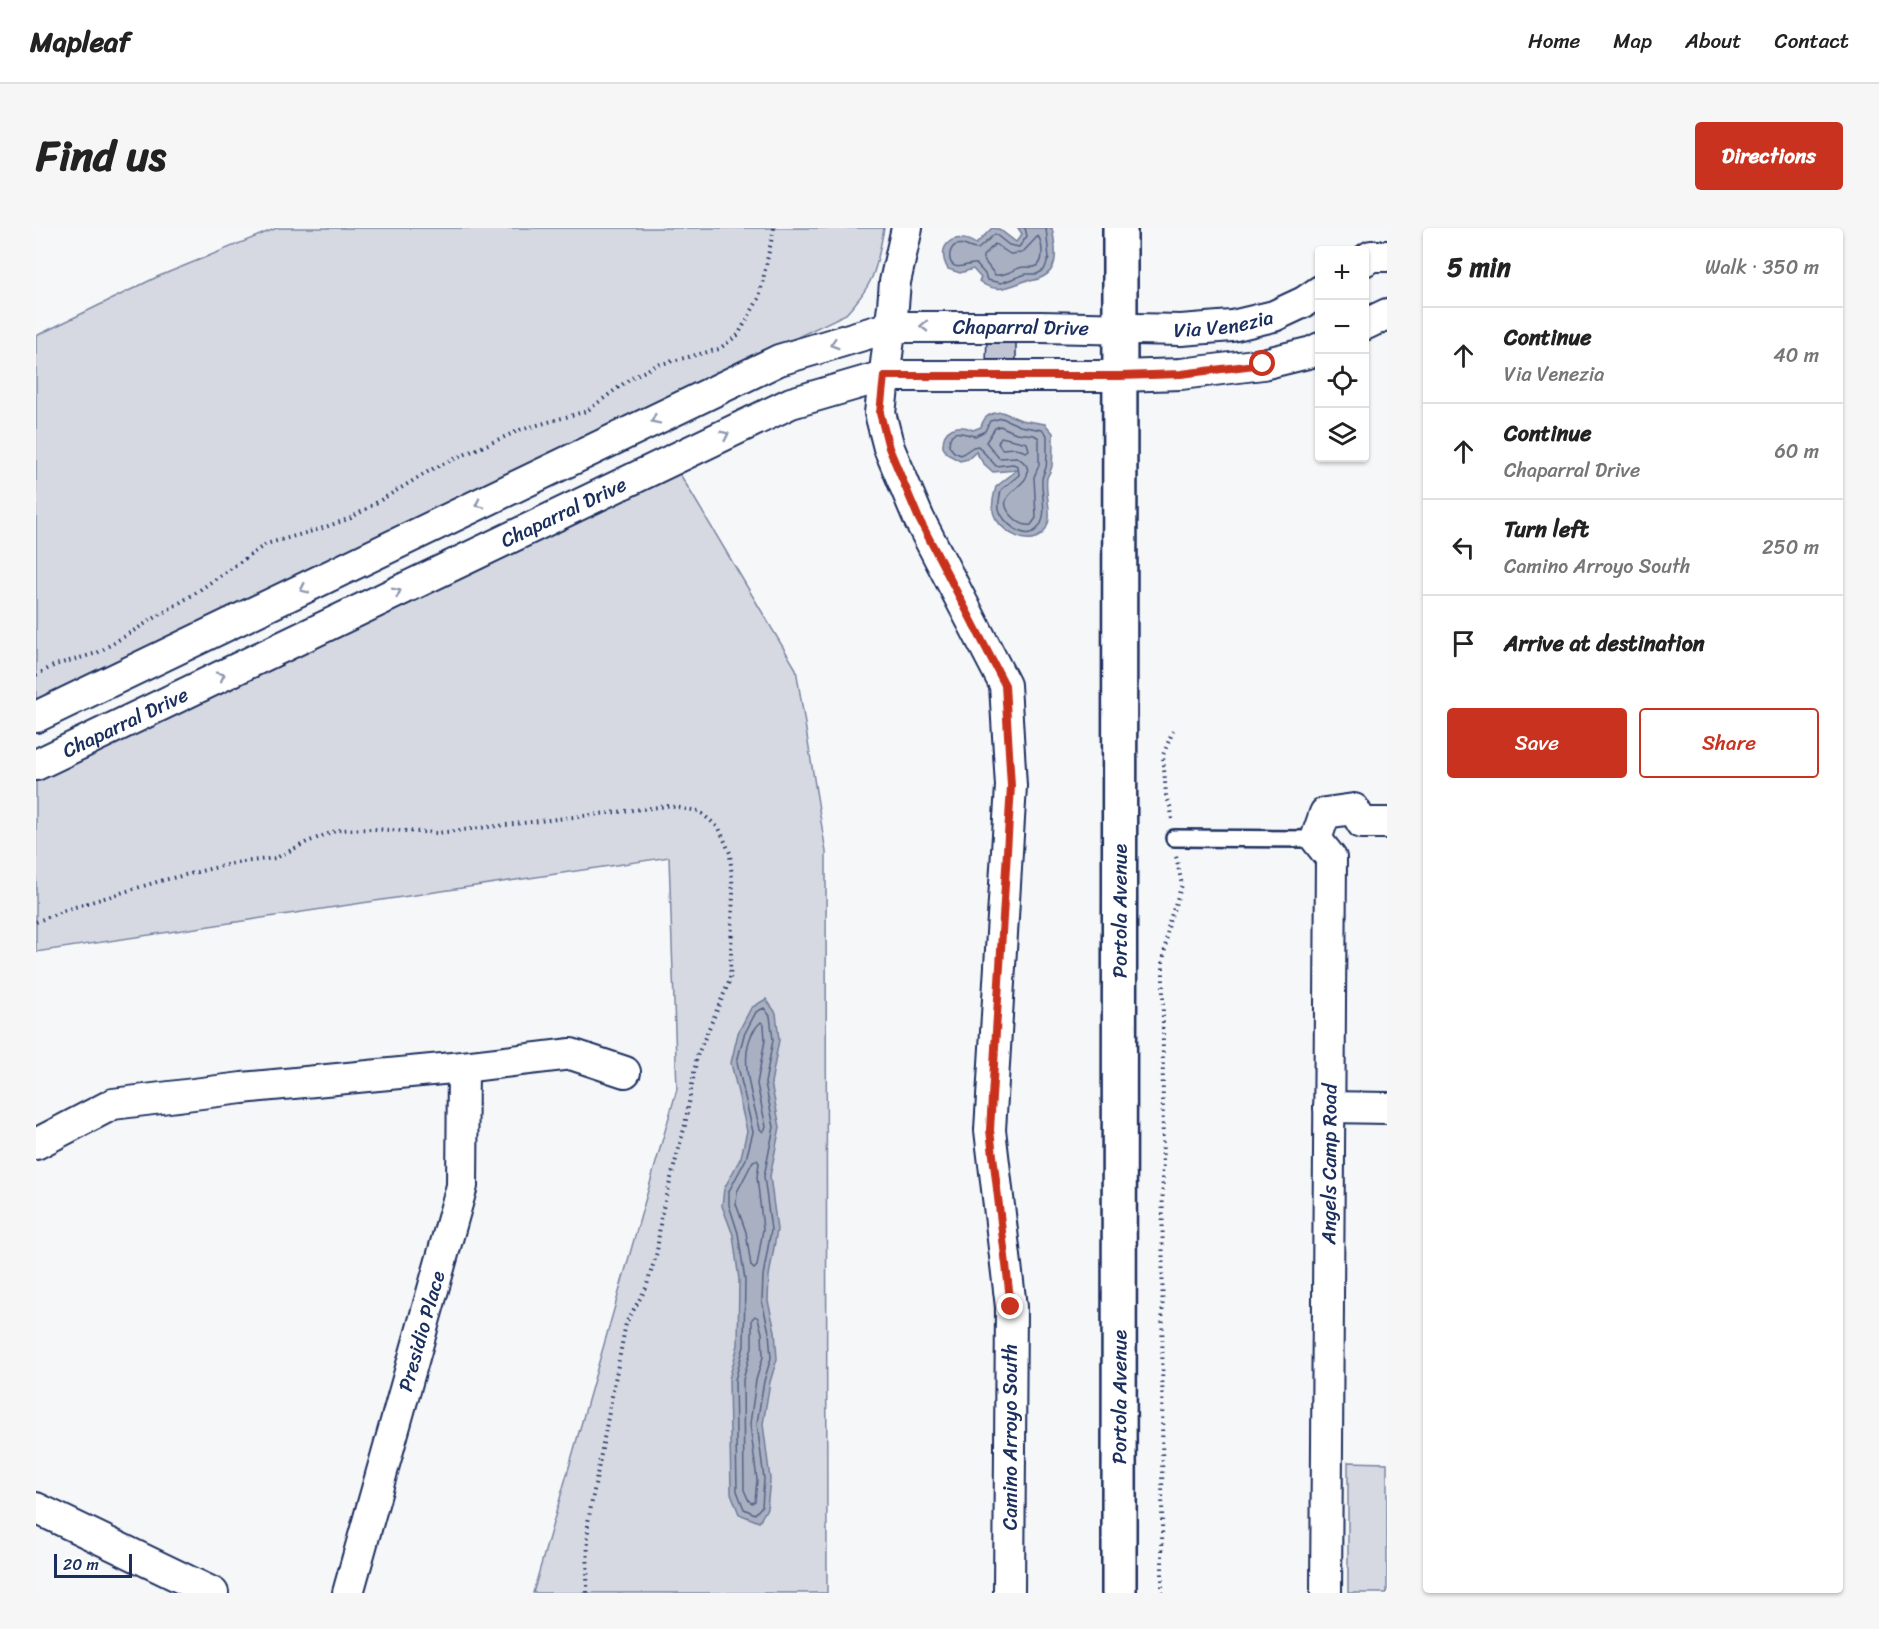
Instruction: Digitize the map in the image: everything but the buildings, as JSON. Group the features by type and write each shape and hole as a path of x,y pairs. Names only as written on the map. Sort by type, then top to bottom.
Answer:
{"main road":[{"name":"Portola Avenue","path":"1119,1593 1120,228"}],"street":[{"name":"Camino Arroyo South","path":"907,228 895,282 880,413 889,448 919,519 1005,685 1011,786 990,1130 1011,1307 1009,1593"},
{"path":"1369,258 1387,256"},
{"name":"Via Venezia","path":"1120,329 1182,330 1232,326 1274,316 1315,294"},
{"path":"1369,323 1387,314"},
{"name":"Chaparral Drive","path":"36,717 779,360 890,327 1120,329"},
{"path":"1120,376 1181,374 1263,364 1315,350"},
{"name":"Chaparral Drive","path":"36,765 791,403 884,376 1120,376"},
{"path":"1316,839 1325,813 1354,809 1362,823 1387,823"},
{"name":"Angels Camp Road","path":"1316,839 1331,858 1326,1593"},
{"path":"36,1144 113,1104 242,1088 463,1067 571,1054 625,1072"},
{"name":"Presidio Place","path":"348,1593 462,1186 463,1067"},
{"path":"1329,1107 1387,1108"},
{"path":"36,1508 213,1593"}],"lane":[{"path":"1174,838 1316,839"}],"path":[{"path":"36,675 55,665 97,653 194,594 266,544 320,530 351,518 434,468 520,430 587,411 631,378 657,365 719,349 738,335 759,298 774,228"},
{"path":"1162,1593 1163,962 1169,922 1182,885 1174,851 1171,809 1163,779 1163,755 1173,731"}],"shaded area":[{"path":"277,228 884,228 879,254 869,284 846,314 36,702 36,336 157,277"},
{"path":"677,469 796,669 826,852 827,1593 533,1593 677,1089 669,857 36,952 36,781"},
{"path":"1348,1462 1387,1463 1387,1593 1348,1593"}],"water":[{"path":"992,228 999,229 1016,242 1022,234 1018,228 1052,228 1055,262 1052,269 1040,278 1009,287 991,288 979,281 981,278 973,269 960,273 948,269 944,253 949,242 961,239 976,244"},
{"path":"1002,412 1021,420 1045,424 1053,433 1052,467 1046,485 1049,521 1043,533 1031,539 1011,534 996,519 993,511 996,487 1017,470 993,472 976,452 968,459 960,461 947,454 943,447 948,431 957,427 973,430 981,427 988,415"},
{"path":"766,999 776,1013 779,1040 771,1083 780,1127 770,1176 777,1230 769,1276 768,1301 775,1331 777,1359 770,1382 763,1424 770,1479 767,1508 759,1522 739,1514 731,1493 729,1379 738,1345 739,1280 733,1235 722,1206 724,1189 741,1157 747,1131 731,1063 738,1033 751,1008"}],"route":[{"path":"1011,1307 990,1130 1011,786 1005,685 919,519 889,448 880,413 884,376 1120,376 1181,374 1263,364"}]}
